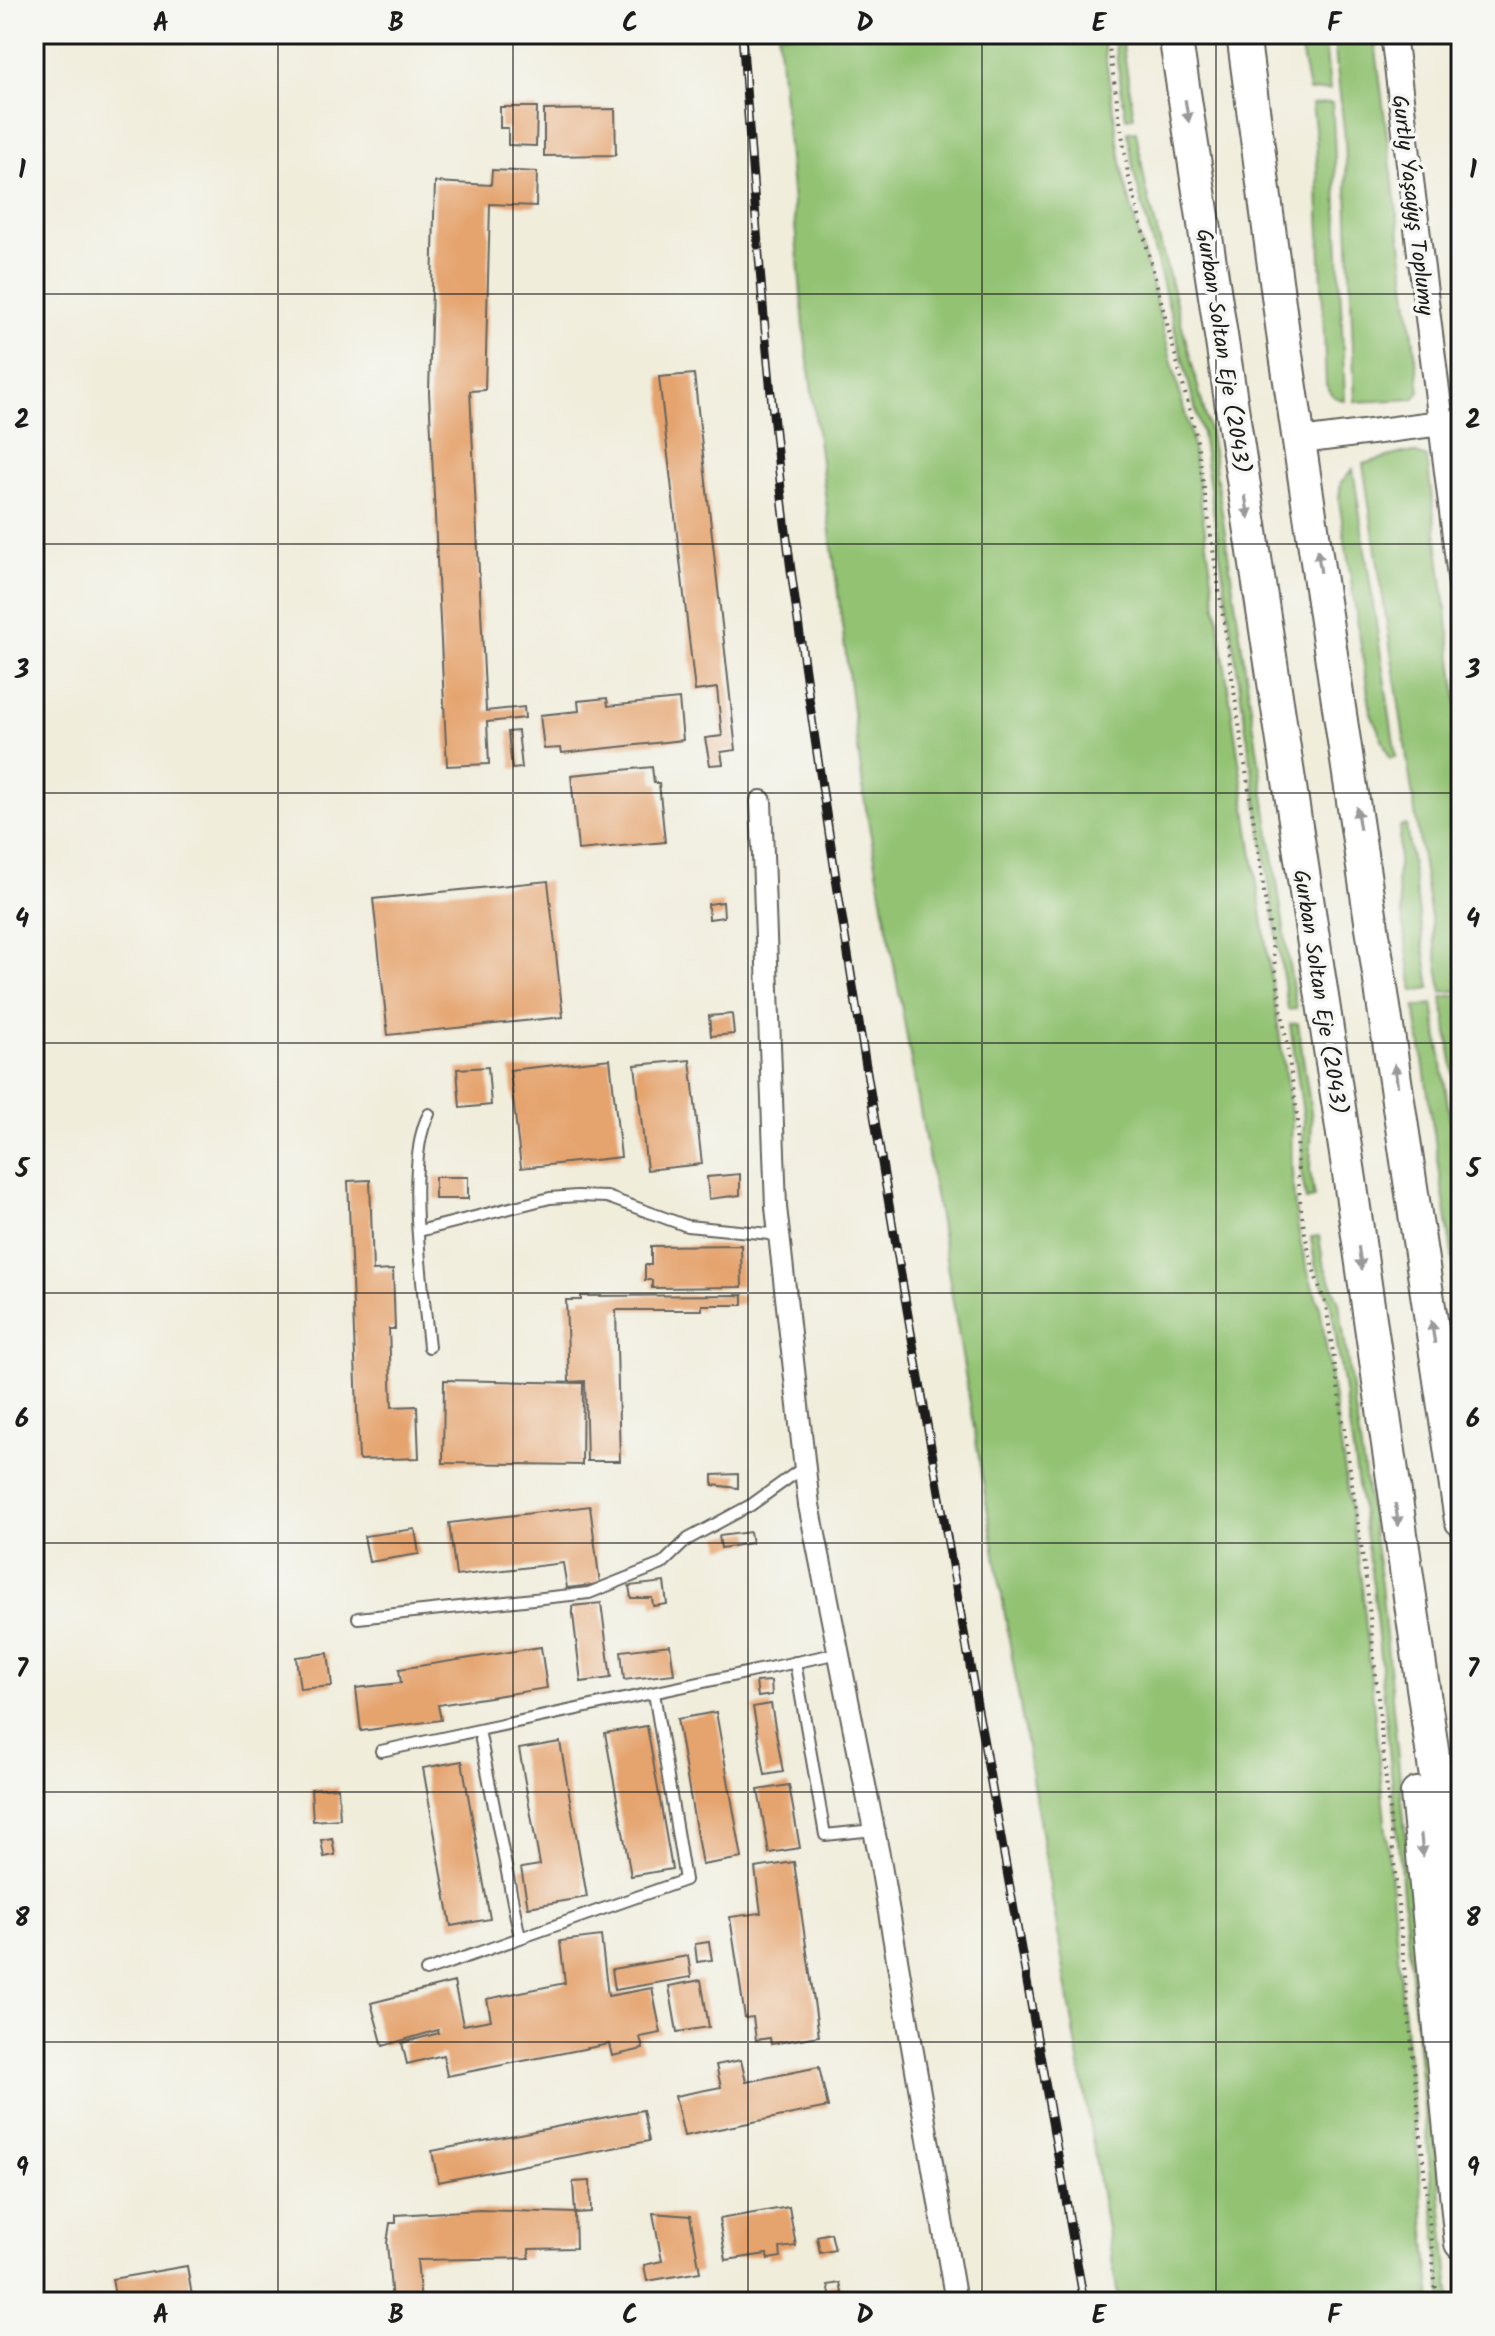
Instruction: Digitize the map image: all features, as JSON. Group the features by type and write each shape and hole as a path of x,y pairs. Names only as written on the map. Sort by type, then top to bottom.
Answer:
{"highway":[{"name":"Gurban Soltan Eje (2043)","path":"1175,34 1350,1180 1461,1951"},
{"path":"1243,34 1461,1520"},
{"path":"1416,1655 1413,1751 1461,2243"}],"street":[{"name":"Gurtly Ýaşaýyş Toplumy","path":"1393,34 1451,422 1461,585"},
{"path":"1301,441 1451,422"},
{"path":"761,801 780,1235 809,1505 874,1830 956,2302"}],"lane":[{"path":"429,1114 422,1126 418,1153 419,1231 429,1347"},
{"path":"419,1231 550,1198 577,1196 607,1197 687,1226 780,1235"},
{"path":"358,1618 589,1593 662,1564 688,1539 751,1505 805,1466"},
{"path":"381,1751 839,1653"},
{"path":"795,1662 825,1835 874,1830"},
{"path":"426,1971 685,1880 654,1693"},
{"path":"479,1730 520,1938"}],"path":[{"path":"1107,34 1128,174 1196,435 1298,1120 1296,1171 1310,1266 1326,1305 1365,1570 1437,2302"}],"green space":[{"path":"778,34 1102,34 1123,175 1191,436 1292,1120 1296,1215 1305,1262 1320,1307 1362,1586 1432,2302 1119,2302 938,1211 865,803 805,338"},
{"path":"1113,34 1121,34 1134,117 1126,118"},
{"path":"1298,34 1324,34 1330,90 1309,91"},
{"path":"1333,34 1374,34 1420,391 1414,399 1355,402 1345,138"},
{"path":"1332,103 1345,401 1334,397 1326,385 1316,136 1312,104"},
{"path":"1136,131 1146,188 1210,433 1296,1009 1288,1010 1202,434 1134,173 1128,132"},
{"path":"1402,453 1427,458 1461,731 1461,990 1442,992 1363,464"},
{"path":"1353,469 1396,757 1390,758 1371,713 1339,500 1341,482"},
{"path":"1406,825 1430,988 1413,991 1397,883 1400,826"},
{"path":"1461,994 1461,1121 1442,997"},
{"path":"1433,1004 1461,1193 1461,1314 1415,1007"},
{"path":"1298,1023 1312,1119 1310,1170 1314,1198 1306,1200 1301,1170 1304,1120 1290,1024"},
{"path":"1319,1236 1323,1262 1339,1302 1381,1584 1451,2302 1443,2302 1373,1585 1331,1304 1315,1264 1311,1237"}],"building":[{"path":"500,107 537,107 536,146 508,145 508,128 500,128"},
{"path":"615,109 616,155 544,156 544,110"},
{"path":"492,170 537,172 536,206 490,204 485,390 470,391 486,711 524,707 525,718 487,722 489,764 447,766 429,392 435,182 491,185"},
{"path":"694,374 736,750 721,752 723,764 710,765 705,738 722,736 717,688 695,691 659,377"},
{"path":"607,698 608,706 679,699 683,740 562,753 561,748 544,749 540,715 579,711 578,701"},
{"path":"518,731 522,768 512,769 508,732"},
{"path":"652,767 654,783 659,783 665,842 578,850 571,775"},
{"path":"548,881 563,1017 388,1035 373,899"},
{"path":"723,902 724,917 709,919 708,904"},
{"path":"732,1014 734,1034 711,1036 709,1016"},
{"path":"610,1059 621,1157 521,1168 510,1070"},
{"path":"690,1060 702,1164 647,1170 635,1065"},
{"path":"488,1067 491,1105 460,1108 457,1069"},
{"path":"740,1174 740,1195 709,1199 707,1177"},
{"path":"435,1177 468,1177 468,1199 435,1199"},
{"path":"370,1180 373,1271 393,1270 395,1329 389,1329 392,1407 417,1406 419,1458 359,1460 348,1181"},
{"path":"741,1245 742,1287 652,1288 652,1280 645,1280 645,1265 651,1265 651,1246"},
{"path":"743,1295 743,1305 702,1305 702,1310 616,1310 620,1461 587,1461 585,1381 569,1382 566,1300 581,1300 581,1296"},
{"path":"444,1380 583,1383 582,1465 443,1463"},
{"path":"738,1474 738,1488 713,1485 713,1475"},
{"path":"590,1506 600,1584 567,1588 563,1563 456,1576 449,1523"},
{"path":"415,1529 419,1554 369,1562 364,1536"},
{"path":"750,1532 752,1543 721,1548 719,1536"},
{"path":"664,1582 667,1604 653,1606 652,1598 631,1598 629,1586"},
{"path":"601,1603 611,1678 581,1682 572,1606"},
{"path":"670,1645 674,1674 624,1680 621,1651"},
{"path":"541,1647 547,1688 438,1705 441,1720 361,1731 356,1688 401,1683 399,1669"},
{"path":"328,1653 332,1686 300,1689 296,1657"},
{"path":"771,1681 772,1695 758,1697 756,1682"},
{"path":"771,1704 783,1772 765,1775 753,1707"},
{"path":"716,1712 742,1858 702,1865 677,1719"},
{"path":"647,1726 672,1869 631,1876 605,1733"},
{"path":"560,1742 587,1897 528,1907 521,1868 540,1865 519,1749"},
{"path":"462,1761 490,1919 451,1926 423,1768"},
{"path":"789,1785 800,1848 769,1853 758,1790"},
{"path":"338,1787 340,1819 313,1821 311,1789"},
{"path":"332,1838 335,1855 324,1857 321,1840"},
{"path":"794,1862 819,2036 771,2044 770,2038 756,2040 753,2017 745,2018 730,1917 761,1913 755,1868"},
{"path":"601,1936 608,1996 652,1988 661,2033 640,2037 643,2049 612,2056 609,2044 447,2076 443,2055 407,2064 402,2043 439,2033 438,2030 383,2046 371,2003 454,1982 463,2025 491,2020 487,1999 565,1983 560,1941"},
{"path":"709,1942 712,1960 697,1962 695,1944"},
{"path":"688,1956 691,1977 615,1990 612,1969"},
{"path":"701,1980 709,2027 677,2032 669,1986"},
{"path":"741,2060 746,2082 819,2067 828,2107 684,2136 675,2096 721,2087 716,2065"},
{"path":"643,2110 649,2141 438,2182 432,2151"},
{"path":"590,2181 591,2212 575,2213 573,2182"},
{"path":"789,2207 796,2246 780,2248 781,2257 768,2259 767,2254 726,2260 719,2219"},
{"path":"480,2210 575,2213 576,2248 529,2249 529,2258 417,2260 421,2302 392,2302 387,2243 390,2223 396,2223 396,2215"},
{"path":"653,2213 690,2216 700,2272 647,2281 644,2265 662,2261"},
{"path":"831,2233 835,2250 820,2253 817,2236"},
{"path":"187,2266 193,2302 116,2302 112,2279"},
{"path":"840,2283 844,2302 832,2302 828,2285"}],"railway":[{"path":"742,34 776,448 824,800 893,1230 1084,2302"}]}
